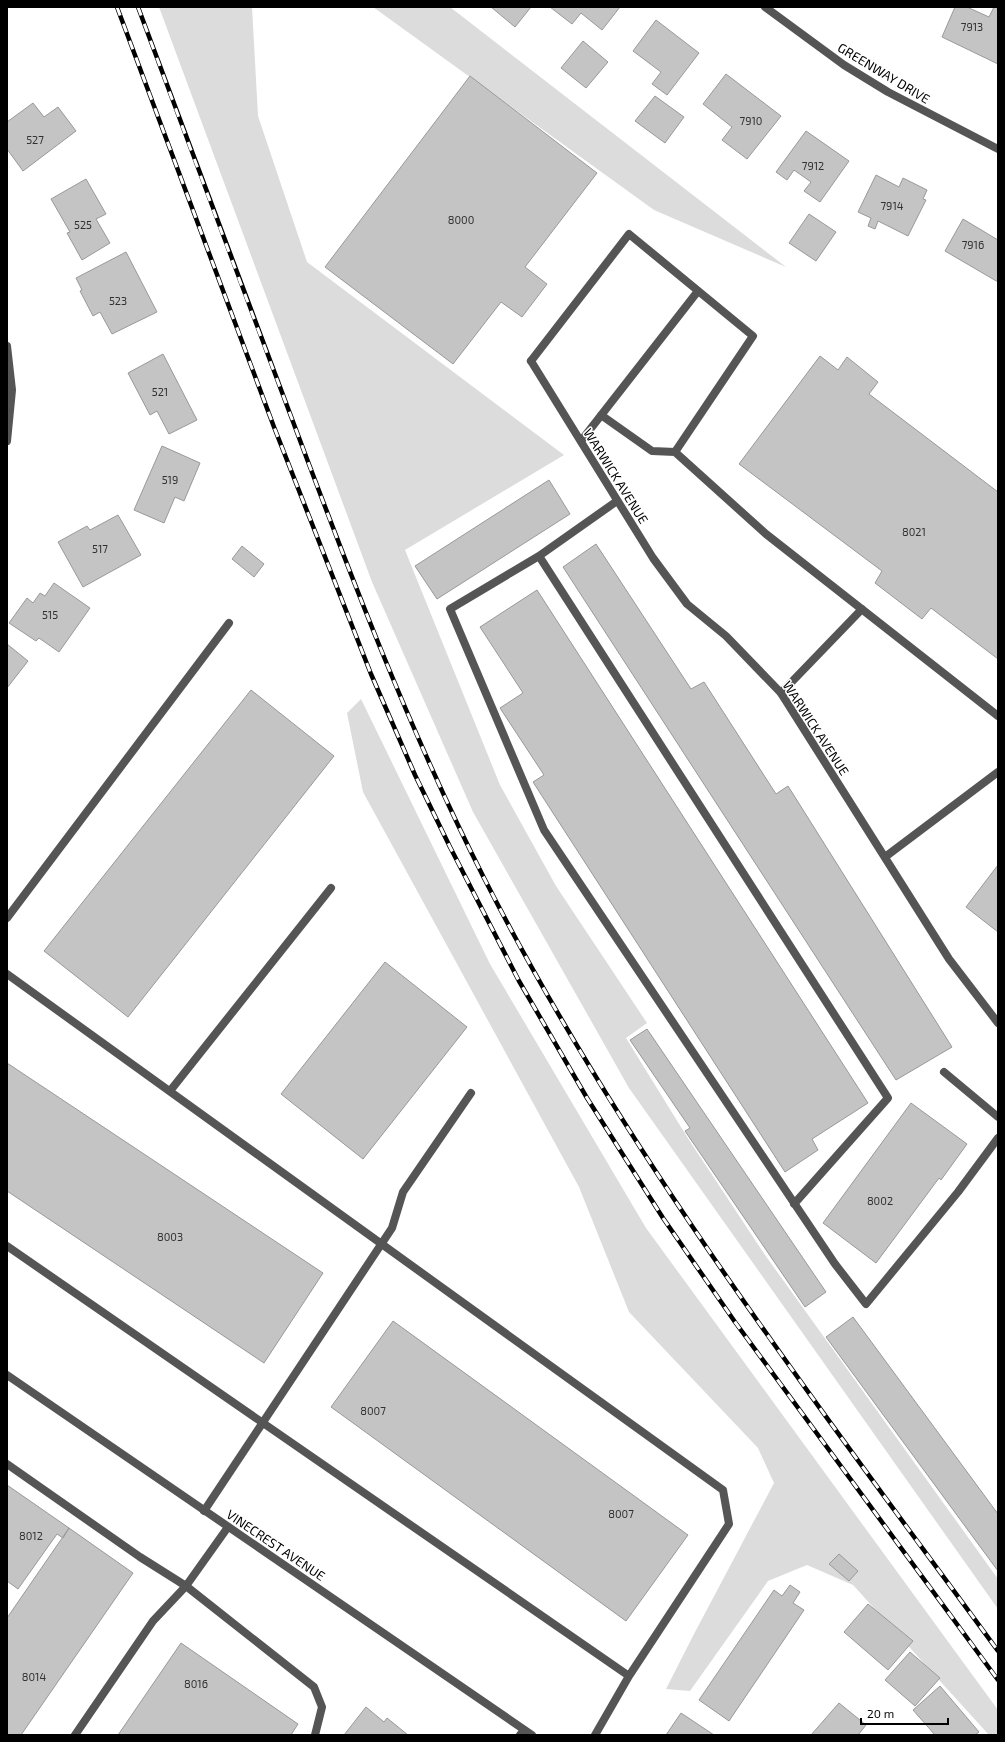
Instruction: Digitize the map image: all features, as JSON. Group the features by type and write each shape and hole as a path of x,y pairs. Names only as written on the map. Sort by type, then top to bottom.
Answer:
{"street":[{"name":"GREENWAY DRIVE","path":"765,7 844,65 888,92 998,149"},
{"name":"WARWICK AVENUE","path":"698,291 629,234 531,361 653,558 687,604 726,636 781,693 949,959 998,1023"},
{"path":"581,442 698,291 752,336 675,452"},
{"path":"7,346 12,390 7,441"},
{"path":"601,415 652,451 675,452 766,534 998,716"},
{"path":"617,500 539,556 450,609 544,830 794,1204 835,1264 866,1304 958,1192 998,1138"},
{"path":"539,556 888,1098 794,1204"},
{"path":"781,693 862,609"},
{"path":"7,918 229,623"},
{"path":"885,857 998,772"},
{"path":"170,1091 331,888"},
{"path":"7,974 723,1490 728,1524 629,1676 595,1735"},
{"path":"944,1072 998,1117"},
{"path":"204,1511 392,1228 403,1192 471,1093"},
{"path":"7,1246 629,1676"},
{"name":"VINECREST AVENUE","path":"7,1375 522,1732 532,1735"},
{"path":"7,1464 140,1557 186,1586 314,1687 322,1707 315,1735"},
{"path":"75,1735 153,1621 186,1586 228,1527"}],"shaded area":[{"path":"159,7 252,7 258,116 307,262 564,455 405,550 500,785 556,886 647,1023 626,1038 689,1140 765,1255 998,1579 998,1609 629,1088 473,812 372,582"},
{"path":"373,7 450,7 786,267 654,210"},
{"path":"361,699 490,964 646,1228 998,1710 998,1735 989,1735 853,1585 807,1565 768,1581 690,1691 666,1689 774,1483 758,1448 629,1312 579,1187 363,792 347,713"}],"building":[{"path":"491,7 531,7 515,27"},
{"path":"550,7 620,7 602,30 581,13 572,24"},
{"path":"955,7 967,7 989,17 994,7 998,8 998,64 942,37"},
{"path":"656,20 699,53 667,95 652,84 661,72 633,51"},
{"path":"583,41 608,62 586,88 561,68"},
{"path":"726,74 781,116 747,159 722,140 732,127 703,104"},
{"path":"470,76 597,173 525,267 547,284 522,317 501,302 453,364 325,267"},
{"path":"655,96 684,117 665,143 635,121"},
{"path":"33,103 44,117 58,107 76,131 23,171 7,149 7,122"},
{"path":"806,131 849,161 820,202 804,191 811,182 794,170 787,180 776,172"},
{"path":"876,175 899,187 903,178 927,190 923,199 926,200 908,236 878,221 875,229 868,226 871,218 858,212"},
{"path":"86,179 106,214 96,219 110,243 82,260 67,233 70,232 51,199"},
{"path":"809,214 836,232 816,261 789,243"},
{"path":"963,219 998,240 998,282 945,251"},
{"path":"126,252 157,312 112,334 100,312 93,316 80,291 82,290 76,278"},
{"path":"163,354 197,420 169,434 157,411 150,415 128,373"},
{"path":"820,356 838,370 847,357 878,382 869,394 998,492 998,659 931,608 922,619 875,583 882,571 739,464"},
{"path":"162,446 200,463 184,501 175,497 164,523 134,510"},
{"path":"549,480 570,514 437,599 415,566"},
{"path":"118,515 141,555 83,587 58,542 87,526 90,530"},
{"path":"596,544 691,689 704,682 776,794 788,786 952,1047 896,1080 563,567"},
{"path":"242,546 264,564 254,577 232,559"},
{"path":"54,583 90,608 59,652 39,638 36,641 9,623 27,598 33,603 40,593 45,596"},
{"path":"537,590 868,1103 812,1139 818,1150 785,1172 533,782 544,775 500,708 523,693 480,627"},
{"path":"7,644 28,661 7,688"},
{"path":"251,690 334,756 128,1017 44,951"},
{"path":"998,865 998,932 966,907"},
{"path":"385,962 467,1027 363,1159 281,1094"},
{"path":"647,1029 826,1292 805,1307 685,1131 690,1128 630,1040"},
{"path":"7,1063 323,1273 264,1363 7,1191"},
{"path":"911,1103 967,1144 941,1180 939,1178 876,1263 823,1223"},
{"path":"853,1317 998,1514 998,1571 826,1337"},
{"path":"393,1321 688,1535 626,1621 331,1407"},
{"path":"7,1485 69,1528 63,1538 57,1534 18,1589 7,1581"},
{"path":"69,1528 133,1573 21,1735 7,1735 7,1618"},
{"path":"839,1554 858,1571 849,1581 829,1564"},
{"path":"790,1585 800,1592 793,1603 804,1610 729,1721 699,1700 774,1590 782,1596"},
{"path":"868,1604 913,1641 888,1670 844,1632"},
{"path":"181,1643 298,1724 291,1735 118,1735"},
{"path":"910,1652 940,1678 915,1706 885,1680"},
{"path":"940,1686 979,1732 975,1735 935,1735 913,1710"},
{"path":"839,1703 866,1725 858,1735 811,1735"},
{"path":"366,1707 384,1722 387,1718 408,1735 344,1735"},
{"path":"681,1713 714,1735 666,1735"}],"railway":[{"path":"117,7 274,427 371,674 415,775 450,847 519,981 587,1098 663,1218 735,1322 998,1680"},
{"path":"138,7 334,530 380,648 430,764 484,878 539,980 598,1080 660,1178 725,1275 792,1370 998,1651"}]}
